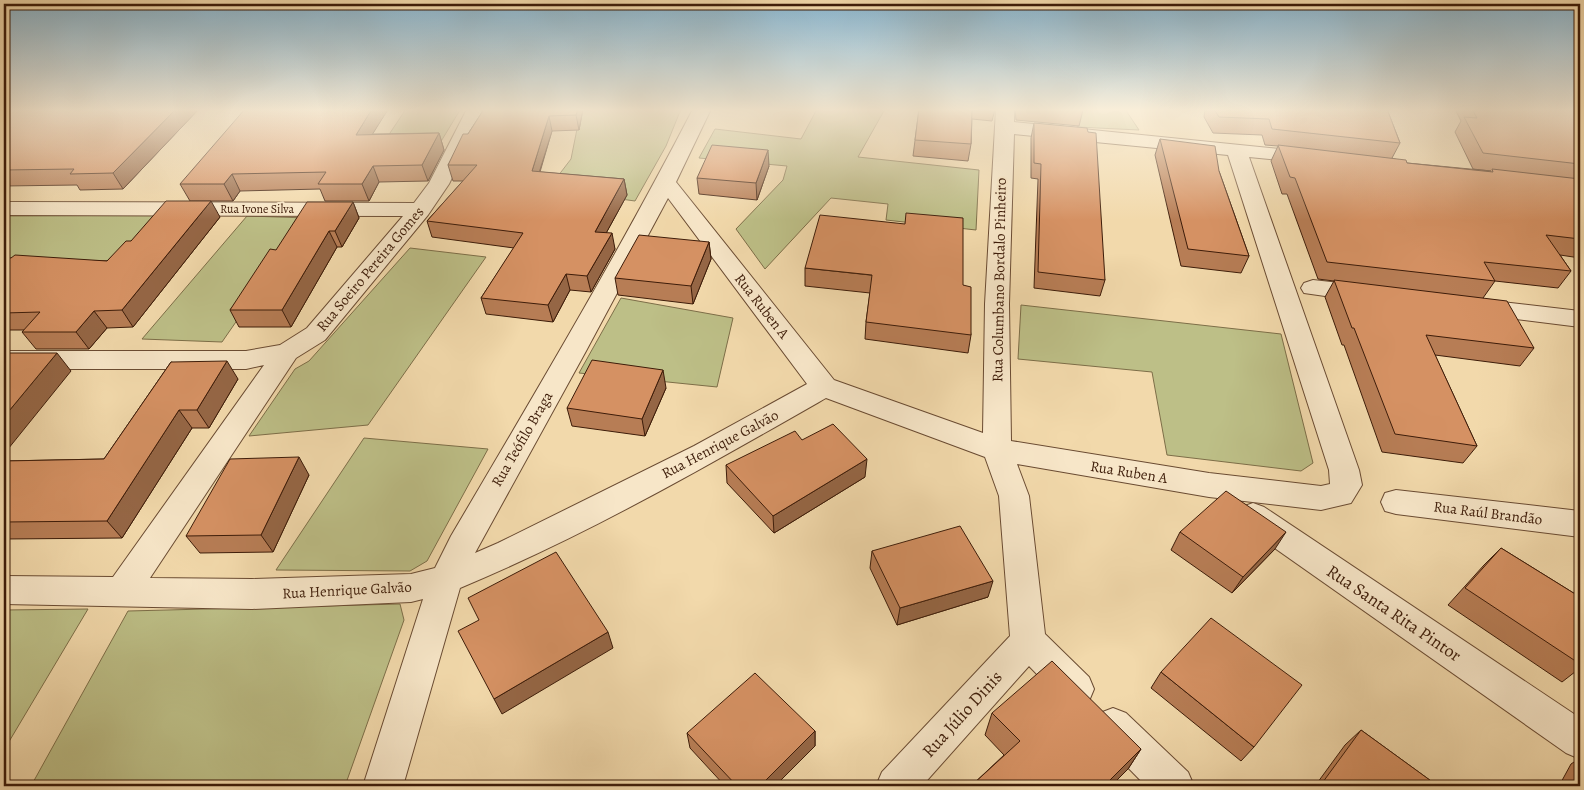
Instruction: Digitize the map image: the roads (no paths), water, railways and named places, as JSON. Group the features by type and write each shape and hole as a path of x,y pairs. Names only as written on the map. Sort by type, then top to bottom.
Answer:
{"street":[{"name":"Rua Soeiro Pereira Gomes","path":"4,360 246,360 287,352 316,334 420,210 440,184 458,146"},
{"name":"Rua Teófilo Braga","path":"383,786 446,579 462,545 573,351 683,146"},
{"name":"Rua Columbano Bordalo Pinheiro","path":"997,450 997,304 1003,146"},
{"path":"1213,146 1332,160"},
{"name":"Rua Ruben A","path":"664,183 674,192 824,387 997,450 1208,486 1321,498 1340,494 1347,484 1236,149"},
{"name":"Rua Ivone Silva","path":"4,208 420,210"},
{"path":"1313,288 1392,297"},
{"path":"1452,304 1580,319"},
{"path":"122,592 287,352"},
{"name":"Rua Henrique Galvão","path":"4,590 252,594 411,588 446,579 509,553 712,450 824,387"},
{"path":"997,450 1014,496 1028,641 1174,786"},
{"name":"Rua Santa Rita Pintor","path":"1208,486 1580,740"},
{"name":"Rua Raúl Brandão","path":"1396,502 1580,524"},
{"name":"Rua Júlio Dinis","path":"896,786 1028,641"}]}
